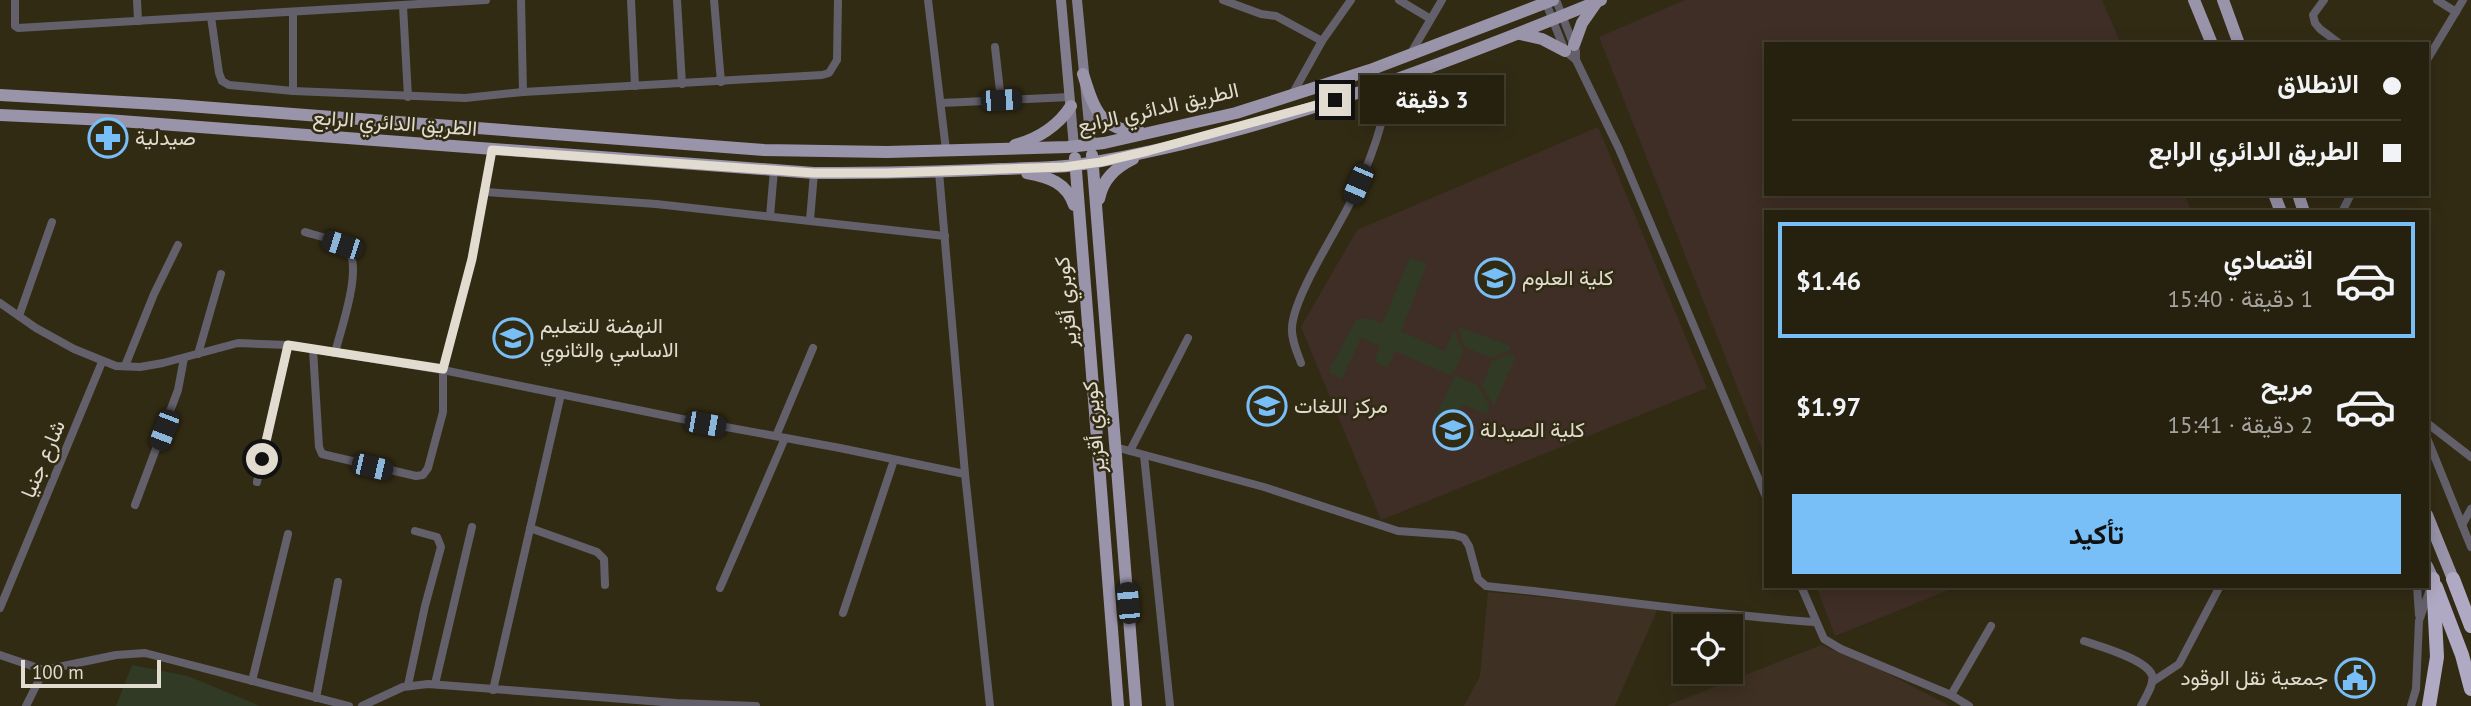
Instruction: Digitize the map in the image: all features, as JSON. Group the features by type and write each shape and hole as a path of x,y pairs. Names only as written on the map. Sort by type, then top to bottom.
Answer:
{"highway":[{"path":"2430,573 2447,610 2471,689"},
{"path":"2429,706 2437,657 2430,573"},
{"path":"2454,579 2471,596"},
{"path":"2454,579 2471,626"}],"main road":[{"path":"1061,0 1074,147"},
{"path":"1076,0 1091,145"},
{"path":"2194,0 2211,42"},
{"path":"2222,0 2238,42"},
{"name":"الطريق الدائري الرابع","path":"0,94 764,150 995,151 1074,147 1158,132 1236,113 1370,70 1552,1"},
{"path":"1519,34 1569,48 1585,19 1599,1"},
{"name":"الطريق الدائري الرابع","path":"0,115 107,120 814,173 939,172 1075,165 1148,151 1335,100 1519,34 1599,1"},
{"path":"1083,74 1097,111 1106,122 1119,129 1158,132"},
{"path":"995,151 1022,143 1045,132 1061,119 1071,102"},
{"name":"كويري أقزير","path":"1091,145 1136,706"},
{"name":"كوبري أقزير","path":"1074,147 1118,706"},
{"path":"1098,224 1101,190 1106,180 1122,164 1148,151"},
{"path":"1006,169 1049,178 1063,186 1070,194 1080,226"},
{"path":"2429,520 2454,579"}],"street":[{"path":"15,0 15,26 18,28 486,0"},
{"path":"137,0 138,21"},
{"path":"521,0 523,92"},
{"path":"631,0 635,86"},
{"path":"677,0 682,84"},
{"path":"714,0 721,82"},
{"path":"211,17 222,81 229,85 293,91 465,98 523,92 810,77 829,73 837,60 838,0"},
{"path":"928,0 946,150"},
{"path":"1223,0 1261,14 1276,16 1322,41"},
{"path":"1293,93 1322,41 1351,0"},
{"path":"1399,0 1429,18"},
{"path":"1411,53 1441,0"},
{"path":"2324,0 2313,15 2315,23 2338,42"},
{"path":"2437,0 2456,12"},
{"path":"2429,57 2463,0"},
{"path":"1552,1 1569,48 1619,149 1764,491"},
{"path":"403,6 408,97"},
{"path":"293,13 293,91"},
{"path":"995,47 1001,100"},
{"path":"1301,363 1293,338 1293,320 1299,302 1348,207 1374,146 1386,106 1389,81"},
{"path":"941,103 1001,100 1071,102"},
{"path":"313,350 319,447 323,454 416,477 424,475 443,412 443,369 486,192 492,150"},
{"path":"770,216 774,170"},
{"path":"939,172 965,474 990,706"},
{"path":"810,220 814,173"},
{"path":"486,192 656,204 945,236"},
{"path":"19,316 52,222"},
{"path":"305,232 342,245 355,264 335,353"},
{"path":"125,366 154,294 178,245"},
{"path":"198,354 221,274"},
{"path":"0,303 74,349 102,362 140,367 238,343 288,345 443,369 965,474"},
{"path":"1130,451 1188,338"},
{"path":"257,482 288,345"},
{"path":"776,436 813,348"},
{"path":"135,505 178,390 184,358"},
{"name":"شارع جنيا","path":"0,608 102,362"},
{"path":"493,690 561,394"},
{"path":"2429,425 2471,457"},
{"path":"720,588 785,438"},
{"path":"2429,443 2471,547"},
{"path":"1115,447 1264,487 1398,531 1464,538 1469,546 1478,579 1486,586 1645,603 1716,614 1815,622"},
{"path":"1144,455 1170,706"},
{"path":"843,613 894,460"},
{"path":"2462,525 2471,509"},
{"path":"435,684 472,527"},
{"path":"530,528 597,552 604,559 606,584"},
{"path":"408,685 440,547 437,537 415,531"},
{"path":"252,681 288,534"},
{"path":"316,698 338,582"},
{"path":"1802,588 1824,639 1841,649 1951,695 1969,706"},
{"path":"2152,682 2179,664 2219,588"},
{"path":"2411,706 2416,689 2420,621 2417,588"},
{"path":"2420,621 2427,588"},
{"path":"1951,695 1991,626"},
{"path":"2084,641 2144,665 2152,674 2152,682 2141,706"},
{"path":"0,654 44,670 116,655 145,653 349,706"},
{"path":"26,706 44,670"},
{"path":"362,706 408,685 435,684 676,705 756,706"}],"shaded area":[{"path":"1685,0 2102,0 2120,42 1764,42 1764,196 2185,196 2191,210 1764,210 1764,455 1599,37"},
{"name":"كلية العلوم","path":"1598,127 1707,388 1381,520 1301,327 1357,230"},
{"path":"1817,588 1954,588 1835,636"},
{"path":"1488,592 1658,608 1615,706 1464,706 1480,676"},
{"path":"1821,645 1881,670 1950,706 1666,706 1722,684 1743,684 1743,676"}],"green space":[{"path":"1410,257 1427,264 1401,331 1445,351 1454,330 1463,351 1454,373 1449,375 1395,351 1388,368 1374,362 1380,346 1361,338 1342,379 1328,372 1356,320 1369,318 1382,324"},
{"path":"1457,326 1511,346 1509,351 1491,358 1465,347"},
{"path":"1510,354 1516,356 1494,406 1482,386 1492,361"},
{"path":"1455,375 1477,385 1489,405 1487,414 1463,405 1453,430 1433,422"},
{"path":"132,665 188,676 260,706 116,706"}],"place":[{"name":"صيدلية","path":"108,138"},
{"name":"كلية العلوم","path":"1495,278"},
{"name":"النهضة للتعليم الاساسي والثانوي","path":"513,338"},
{"name":"مركز اللغات","path":"1267,406"},
{"name":"كلية الصيدلة","path":"1453,430"},
{"name":"جمعية نقل الوقود","path":"2355,678"}],"route":[{"path":"262,459 288,345 443,369 472,259 492,150 814,173 1064,167 1148,151 1335,100"}]}
